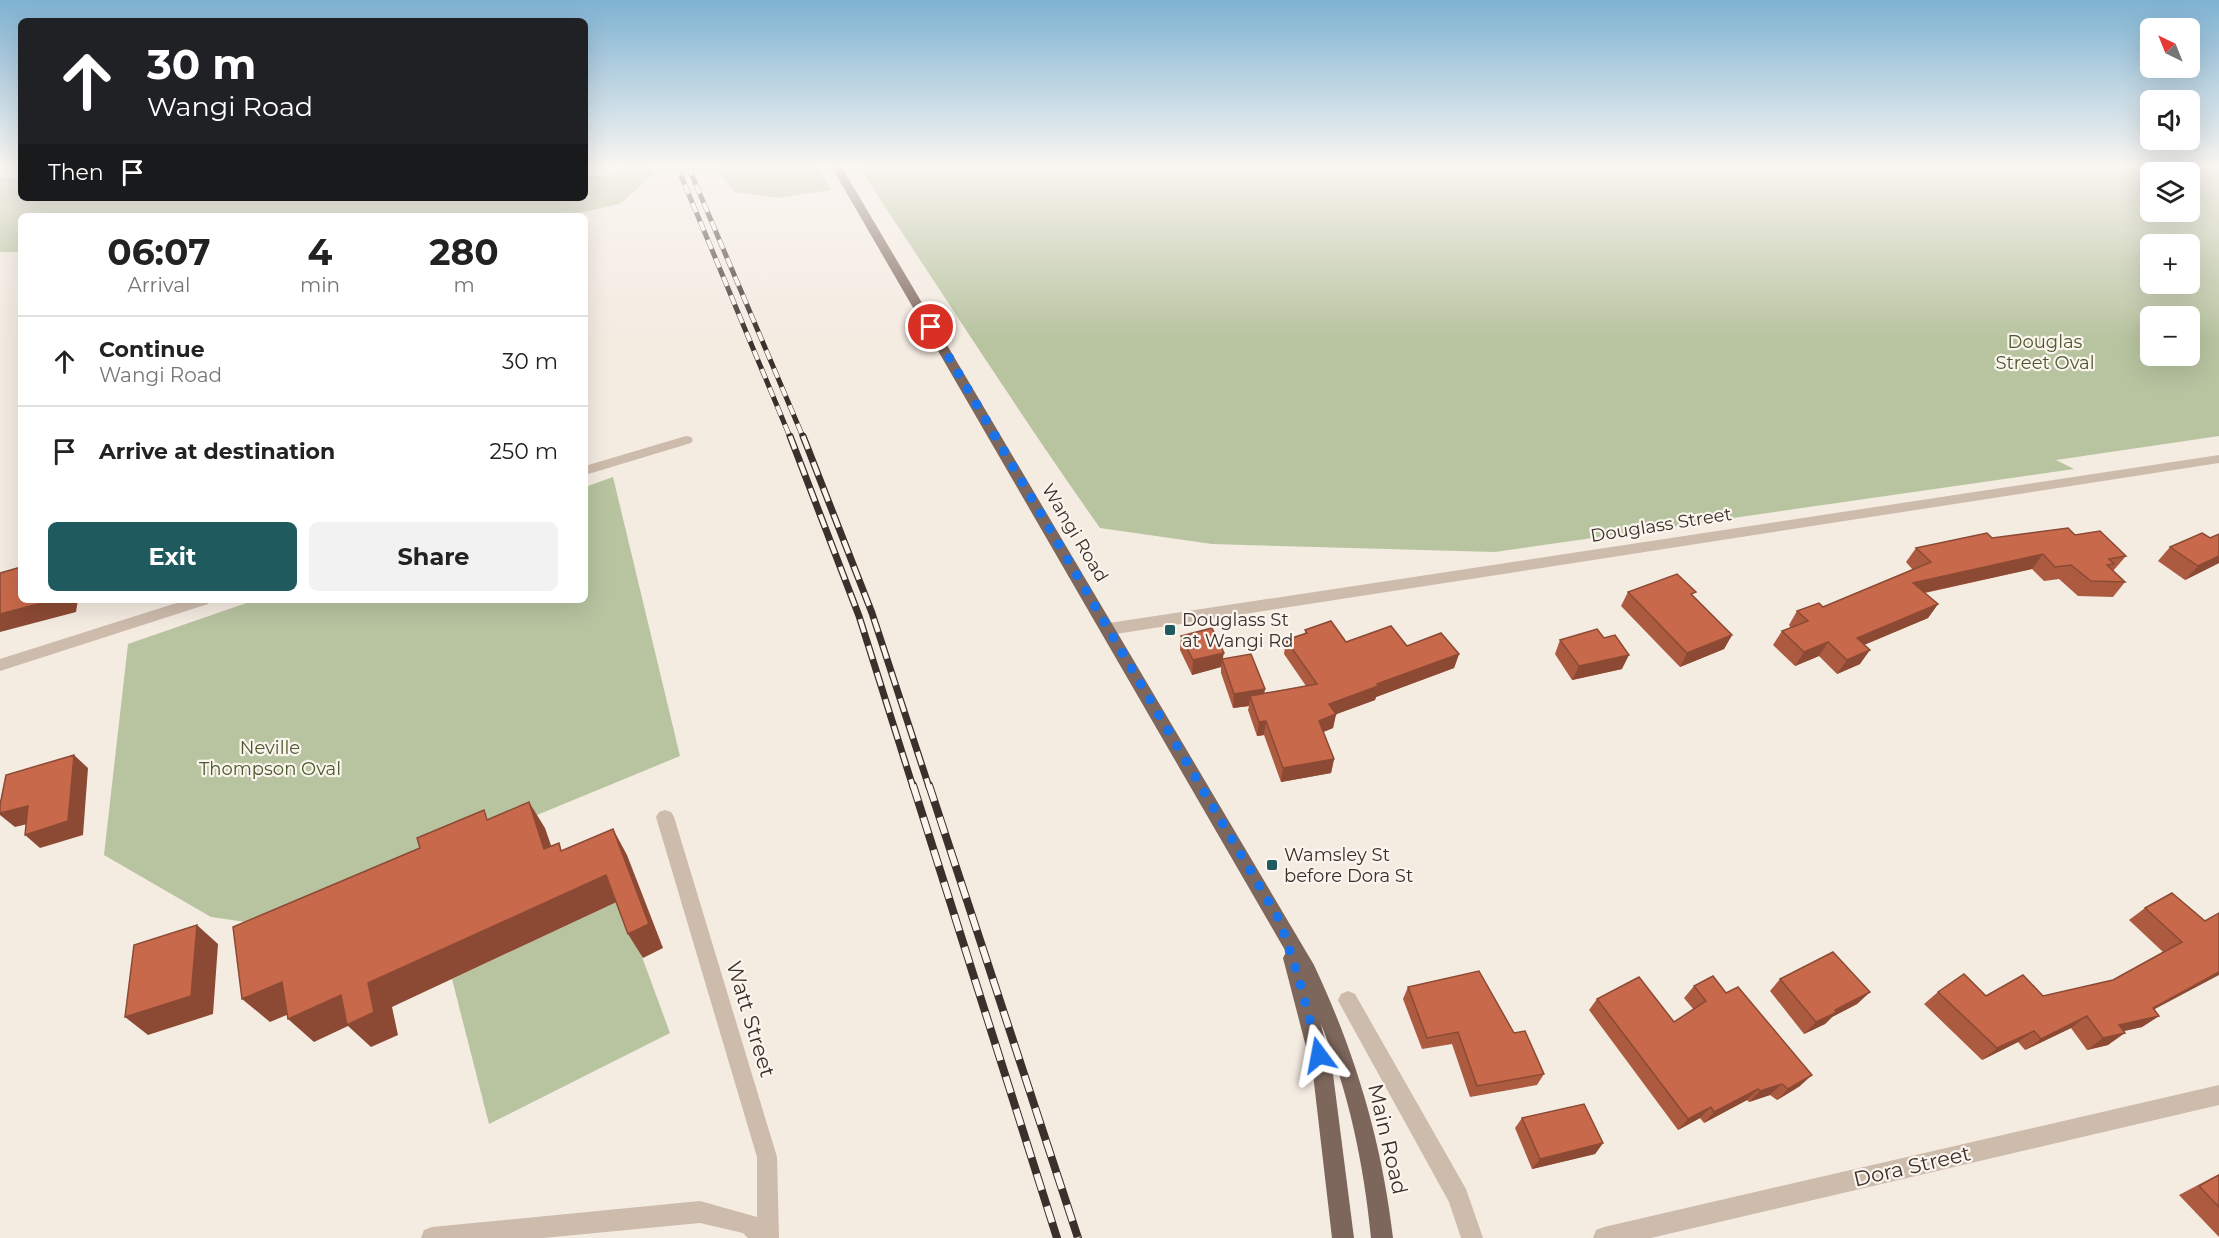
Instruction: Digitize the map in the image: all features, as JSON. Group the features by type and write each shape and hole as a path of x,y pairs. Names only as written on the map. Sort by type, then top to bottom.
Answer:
{"main road":[{"name":"Wangi Road","path":"870,224 1280,921"},
{"path":"1280,921 1302,989 1323,1074 1343,1238"},
{"name":"Main Road","path":"1280,921 1320,996 1348,1076 1369,1152 1382,1238"}],"street":[{"path":"588,470 686,440"},
{"name":"Douglass Street","path":"1109,629 2219,459"},
{"path":"0,665 194,603"},
{"name":"Watt Street","path":"665,817 767,1156 767,1238"},
{"path":"1348,1000 1458,1197 1472,1238"},
{"name":"Dora Street","path":"1604,1238 2219,1095"},
{"path":"432,1238 700,1212 748,1224 767,1238"}],"green space":[{"path":"0,224 18,224 18,252 0,252"},
{"name":"Douglas Street Oval","path":"896,224 2219,224 2219,436 2056,460 2074,469 1495,552 1212,544 1100,528"},
{"name":"Neville Thompson Oval","path":"613,477 680,756 285,919 246,922 211,917 104,855 128,644 246,603 588,603 588,486"},
{"path":"621,900 670,1033 489,1124 452,979"}],"building":[{"path":"2068,528 2075,535 2100,531 2126,556 2109,559 2114,564 2107,565 2125,582 2091,581 2071,565 2055,567 2043,554 1913,583 1938,604 1857,638 1870,650 1847,660 1828,642 1804,652 1782,631 1808,621 1797,611 1819,603 1823,607 1931,562 1916,548 1987,533 1992,538"},
{"path":"2202,533 2210,538 2219,534 2219,556 2198,566 2170,547"},
{"path":"18,568 18,603 42,603 0,614 0,573"},
{"path":"1677,574 1696,592 1691,594 1732,635 1687,653 1628,592"},
{"path":"1331,621 1346,642 1391,626 1407,646 1441,633 1459,654 1329,704 1336,714 1319,721 1334,759 1283,768 1266,721 1259,722 1250,696 1317,684 1286,640 1307,633 1305,630"},
{"path":"1212,628 1224,653 1193,660 1181,636"},
{"path":"1597,629 1604,638 1615,635 1629,655 1579,666 1560,640"},
{"path":"1251,654 1265,689 1234,694 1222,659"},
{"path":"74,755 68,821 25,835 28,806 0,813 6,775"},
{"path":"529,802 544,849 559,843 561,851 613,829 649,924 628,934 606,875 368,983 374,1012 347,1025 341,995 288,1019 282,982 242,999 233,927 420,848 417,838 484,810 487,820"},
{"path":"2172,893 2205,921 2219,913 2219,972 2153,1008 2159,1016 2119,1025 2125,1033 2103,1038 2087,1016 2041,1039 2034,1031 1997,1048 1938,992 1964,974 1986,996 2023,975 2043,996 2113,980 2182,942 2145,908"},
{"path":"197,925 191,996 125,1017 134,945"},
{"path":"1833,952 1870,992 1816,1022 1780,979"},
{"path":"1479,971 1514,1033 1525,1031 1544,1074 1477,1086 1458,1032 1427,1038 1408,987"},
{"path":"1713,976 1726,993 1738,987 1812,1075 1788,1089 1782,1084 1760,1091 1758,1089 1714,1112 1711,1107 1688,1119 1597,999 1639,977 1674,1022 1706,1001 1694,986"},
{"path":"1584,1104 1603,1143 1540,1159 1522,1118"},
{"path":"2219,1175 2219,1207 2199,1186"}],"railway":[{"path":"701,224 790,437"},
{"path":"713,224 803,437"},
{"path":"790,436 859,616 913,787"},
{"path":"803,436 872,613 929,787"},
{"path":"913,785 1057,1238"},
{"path":"929,785 1078,1238"}],"place":[{"name":"Douglass St at Wangi Rd","path":"1170,630"},
{"name":"Wamsley St before Dora St","path":"1272,865"}],"route":[{"path":"931,327 1280,921 1299,979 1319,1055"}]}
